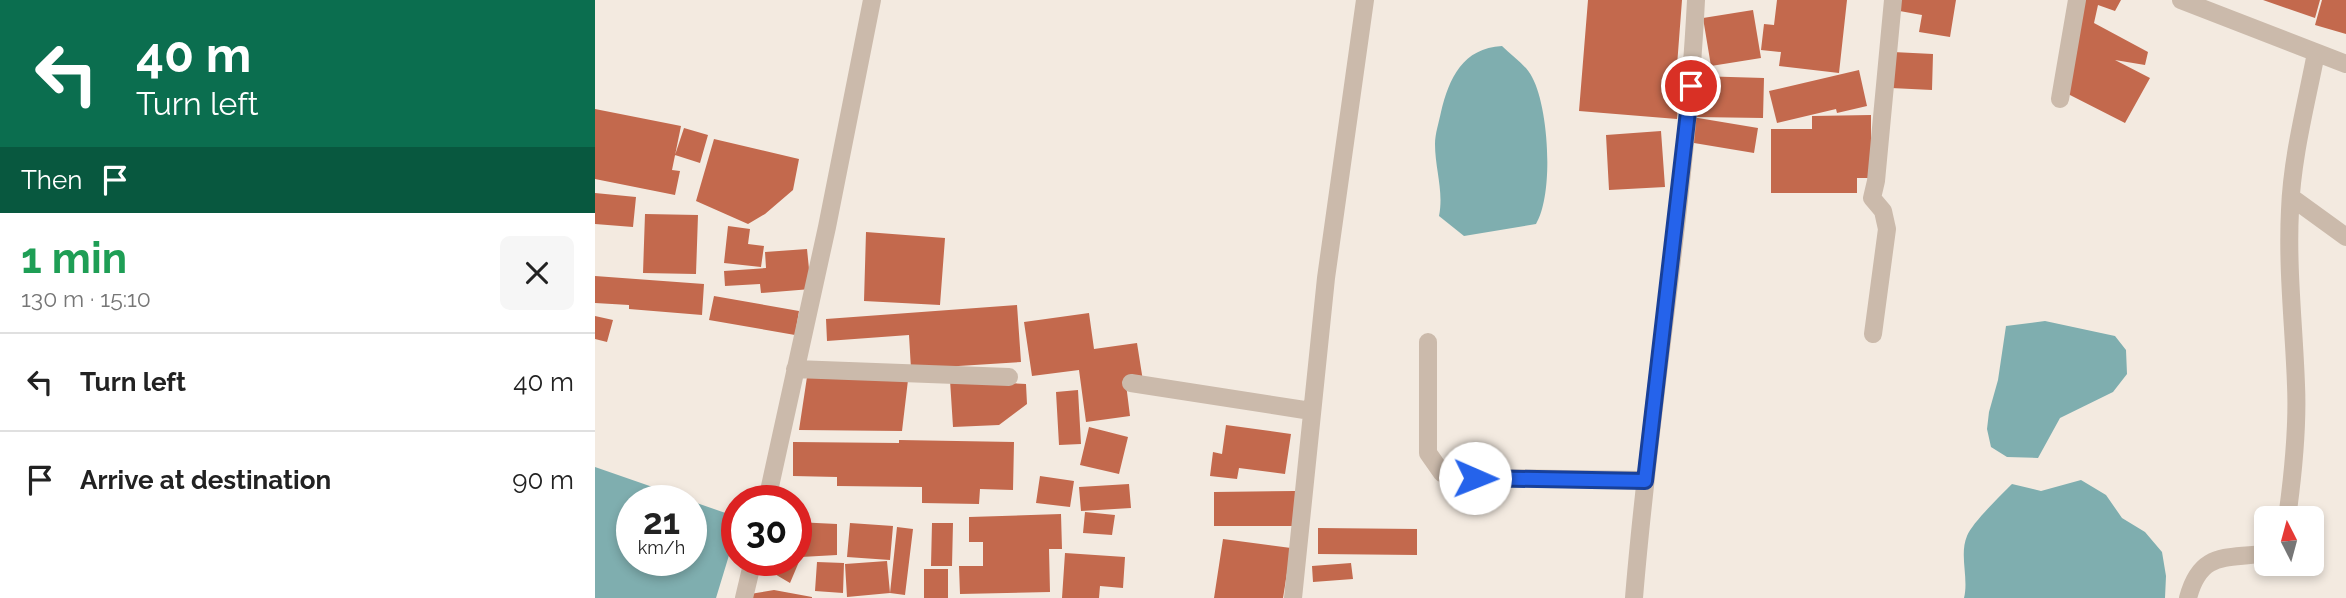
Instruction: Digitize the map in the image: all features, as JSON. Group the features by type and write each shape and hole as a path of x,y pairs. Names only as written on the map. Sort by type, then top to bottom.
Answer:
{"street":[{"path":"771,485 827,227 872,0"},
{"path":"1293,598 1311,411 1346,120 1365,0"},
{"path":"1634,598 1691,86 1696,0"},
{"path":"1873,334 1887,229 1883,211 1873,198 1873,191 1893,0"},
{"path":"2060,99 2077,0"},
{"path":"2181,0 2346,64"},
{"path":"2289,506 2293,478 2297,388 2290,280 2291,197 2295,155 2316,53"},
{"path":"2291,197 2346,237"},
{"path":"1428,342 1428,453 1442,473 1475,478 1645,481"},
{"path":"795,369 1009,377"},
{"path":"1131,383 1311,411"},
{"path":"2189,598 2192,586 2204,567 2224,555 2254,555"},
{"path":"744,598 749,576"}],"water":[{"path":"1502,46 1526,68 1538,91 1547,151 1542,210 1536,224 1464,236 1439,216 1436,132 1448,88 1460,67 1477,52"},
{"path":"2045,321 2115,336 2126,350 2127,374 2113,392 2060,418 2038,458 2007,457 1991,447 1987,429 2006,326"},
{"path":"595,467 647,485 616,485 616,576 707,576 707,507 721,511 723,576 716,598 595,598"},
{"path":"2081,480 2106,495 2122,518 2145,532 2162,552 2166,576 2165,598 1964,598 1964,551 1967,536 2001,495 2012,484 2041,491"}],"building":[{"path":"1588,0 1682,0 1675,92 1679,93 1677,119 1579,111"},
{"path":"1777,0 1847,0 1839,73 1779,66 1781,52 1761,50 1764,24 1774,25"},
{"path":"1896,0 1956,0 1950,37 1919,32 1922,15 1894,10"},
{"path":"2081,0 2121,0 2115,11 2098,5 2094,23 2148,52 2145,65 2115,60 2150,78 2125,123 2068,94"},
{"path":"2263,0 2320,0 2315,18"},
{"path":"2322,0 2346,0 2346,34 2315,25"},
{"path":"1753,10 1761,58 1711,66 1703,18"},
{"path":"1893,52 1933,54 1932,90 1891,88"},
{"path":"1859,70 1867,106 1837,113 1836,109 1777,123 1769,91"},
{"path":"1697,76 1764,78 1763,118 1696,117"},
{"path":"595,109 681,126 672,170 680,171 675,195 595,179"},
{"path":"1871,115 1871,178 1857,178 1857,193 1771,193 1771,129 1812,129 1812,116"},
{"path":"1692,117 1758,128 1754,153 1688,142"},
{"path":"684,128 708,135 700,163 675,155"},
{"path":"1661,131 1665,187 1609,190 1606,135"},
{"path":"714,139 799,159 793,190 765,214 748,224 696,201"},
{"path":"595,193 636,197 633,227 595,224"},
{"path":"645,214 698,215 696,274 643,273"},
{"path":"728,226 750,229 748,244 764,246 761,267 724,263"},
{"path":"866,232 945,238 940,305 864,301"},
{"path":"807,249 811,289 761,293 760,284 725,286 724,271 766,268 765,252"},
{"path":"595,276 704,284 702,315 629,309 629,305 595,303"},
{"path":"714,296 799,311 795,335 709,320"},
{"path":"1017,305 1021,362 911,369 909,335 827,341 826,319"},
{"path":"1089,313 1094,349 1137,343 1143,381 1126,384 1130,416 1086,422 1079,370 1032,376 1024,322"},
{"path":"595,316 613,320 607,342 595,339"},
{"path":"807,377 908,380 902,431 799,430"},
{"path":"950,380 1026,384 1027,404 999,425 953,427"},
{"path":"1078,390 1081,444 1059,445 1056,392"},
{"path":"1226,425 1291,434 1285,474 1239,468 1237,479 1210,476 1213,452 1222,454"},
{"path":"1089,427 1128,437 1119,474 1080,465"},
{"path":"899,440 1014,442 1013,490 980,489 979,504 922,503 922,487 837,486 837,477 793,476 793,442 899,443"},
{"path":"1040,476 1074,481 1070,507 1036,503"},
{"path":"1129,484 1131,508 1081,511 1079,487"},
{"path":"1295,491 1295,526 1214,526 1214,492"},
{"path":"1085,512 1115,515 1112,535 1083,533"},
{"path":"1061,514 1062,549 1049,549 1050,592 960,594 959,566 983,566 983,542 969,542 969,517"},
{"path":"812,523 837,524 837,555 812,556"},
{"path":"850,523 893,526 890,560 847,557"},
{"path":"932,523 953,523 952,566 931,566"},
{"path":"897,527 913,529 905,595 890,593"},
{"path":"1318,528 1417,529 1417,555 1318,554"},
{"path":"1223,539 1291,548 1283,598 1214,598"},
{"path":"1065,553 1125,557 1123,588 1100,586 1099,598 1062,598"},
{"path":"887,561 890,593 847,597 845,564"},
{"path":"817,562 844,563 843,593 815,591"},
{"path":"1351,563 1353,579 1313,582 1312,566"},
{"path":"924,569 948,569 948,598 924,598"},
{"path":"778,576 793,576 790,583"},
{"path":"774,590 812,598 749,598 750,594"}],"route":[{"path":"1475,478 1645,481 1691,86"}]}
